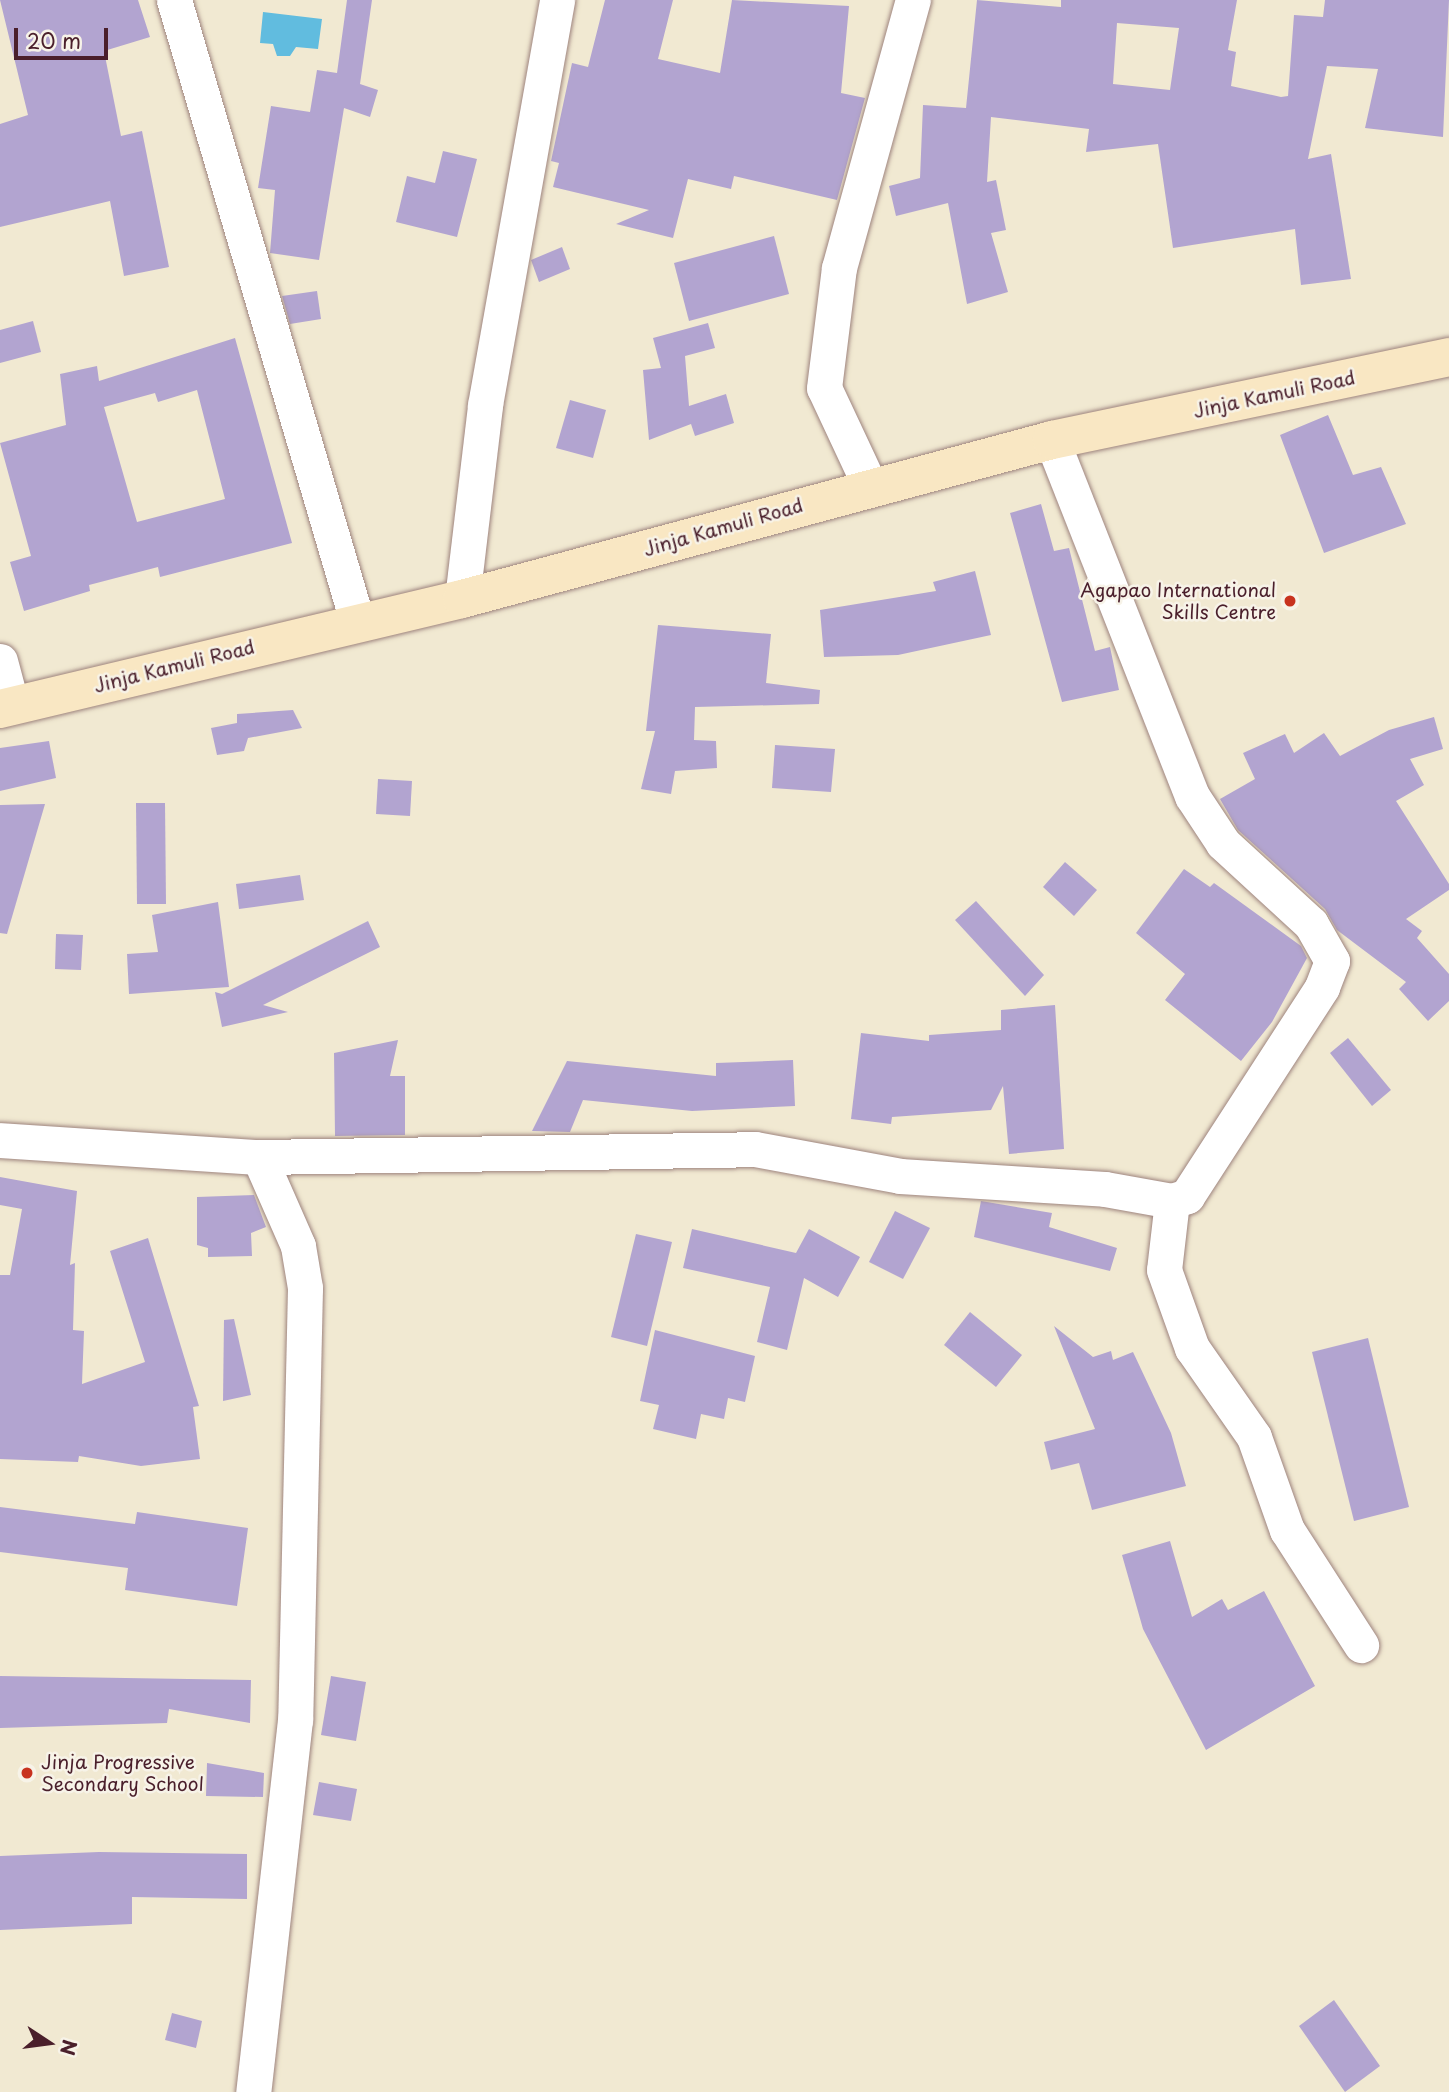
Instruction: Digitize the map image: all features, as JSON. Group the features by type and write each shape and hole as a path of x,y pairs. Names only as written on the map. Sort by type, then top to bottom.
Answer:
{"main road":[{"name":"Jinja Kamuli Road","path":"6,708 357,621 462,600 870,486 1052,440 1449,357"}],"street":[{"path":"174,0 357,621"},
{"path":"462,600 485,405 557,0"},
{"path":"870,486 824,388 839,268 913,0"},
{"path":"0,1140 259,1157 755,1149 900,1176 1105,1189 1172,1201 1199,1182 1322,987 1332,961 1311,924 1223,843 1192,796 1052,440"},
{"path":"0,661 6,708"},
{"path":"253,2092 295,1720 305,1288 298,1247 259,1157"},
{"path":"1172,1201 1164,1270 1192,1348 1254,1437 1287,1530 1361,1645"}],"water":[{"path":"263,12 322,19 318,49 296,47 290,56 277,56 273,44 260,43"}],"building":[{"path":"0,0 138,0 150,37 104,51 121,136 142,131 169,267 124,276 110,201 0,227 0,124 28,115"},
{"path":"347,0 372,0 360,84 378,90 370,117 344,108 319,260 270,253 275,190 258,188 271,106 310,112 317,70 337,73"},
{"path":"605,0 673,0 658,59 720,73 732,0 849,6 841,93 865,98 837,200 734,176 731,189 688,179 673,238 616,224 649,210 553,187 559,163 551,161 572,63 588,67"},
{"path":"977,0 1061,7 1061,0 1237,0 1228,50 1236,52 1231,86 1281,97 1288,96 1294,15 1323,17 1325,0 1449,0 1443,137 1365,128 1378,69 1327,66 1308,159 1331,154 1351,279 1301,285 1295,229 1173,248 1158,144 1086,152 1089,129 991,117 987,182 996,180 1006,230 991,233 1008,292 967,304 948,203 896,216 889,186 920,178 923,105 966,108","holes":["1117,23 1179,28 1170,90 1113,84"]},
{"path":"443,151 477,159 457,237 396,222 407,176 435,183"},
{"path":"774,236 789,294 689,321 674,263"},
{"path":"562,247 570,269 539,282 531,260"},
{"path":"317,291 321,319 290,324 282,296"},
{"path":"33,321 41,352 0,363 0,330"},
{"path":"708,323 715,348 685,356 689,406 726,394 734,423 695,436 691,424 649,440 643,370 661,368 653,338"},
{"path":"235,338 292,543 160,577 158,567 89,585 90,591 24,611 10,562 31,556 0,443 66,425 60,374 97,366 99,381","holes":["197,390 225,499 137,522 104,407 155,393 158,402"]},
{"path":"570,400 606,410 593,458 556,448"},
{"path":"1328,415 1353,475 1381,467 1406,524 1324,553 1280,435"},
{"path":"1041,504 1054,551 1069,548 1095,651 1110,647 1119,690 1062,702 1010,513"},
{"path":"975,571 991,635 898,655 824,657 820,610 936,591 933,582"},
{"path":"658,625 771,634 766,683 820,690 819,704 695,707 694,740 716,741 717,768 675,771 671,794 641,789 655,731 646,731"},
{"path":"293,710 302,728 248,738 244,751 217,755 211,728 237,723 237,714"},
{"path":"1434,717 1443,749 1410,759 1424,785 1396,801 1449,884 1449,890 1406,919 1422,931 1417,938 1449,974 1449,1001 1428,1021 1399,989 1406,982 1337,930 1325,909 1238,830 1220,799 1255,779 1243,753 1285,734 1294,753 1324,733 1340,756 1389,730"},
{"path":"49,741 56,778 0,791 0,748"},
{"path":"775,745 835,749 831,792 772,788"},
{"path":"378,779 412,781 410,816 376,814"},
{"path":"136,803 165,803 166,904 137,904"},
{"path":"45,804 7,934 0,933 0,805"},
{"path":"1065,862 1097,890 1074,916 1043,887"},
{"path":"1184,869 1210,887 1214,883 1301,946 1307,958 1272,1022 1241,1061 1165,1000 1185,974 1136,933"},
{"path":"300,875 304,900 239,909 236,884"},
{"path":"976,901 1044,975 1025,996 955,920"},
{"path":"218,902 229,987 129,994 127,954 158,952 152,915"},
{"path":"368,921 380,947 263,1005 288,1012 222,1027 215,992 222,994"},
{"path":"56,934 83,935 81,970 55,969"},
{"path":"1055,1005 1064,1149 1009,1154 1003,1086 991,1110 892,1117 891,1124 851,1119 861,1033 929,1041 929,1035 1001,1030 1001,1010"},
{"path":"1348,1038 1391,1090 1372,1106 1330,1053"},
{"path":"398,1040 390,1076 405,1076 405,1135 335,1136 334,1053"},
{"path":"793,1060 795,1106 692,1111 583,1100 570,1132 532,1131 567,1061 716,1076 716,1063"},
{"path":"0,1177 77,1191 70,1265 75,1263 73,1330 84,1331 82,1384 145,1362 110,1251 148,1238 199,1406 193,1407 200,1459 141,1466 79,1456 78,1462 0,1459 0,1275 10,1275 22,1209 0,1205"},
{"path":"254,1195 266,1227 251,1233 252,1256 208,1257 208,1248 197,1245 197,1197"},
{"path":"981,1201 1052,1213 1049,1227 1117,1248 1110,1271 974,1237"},
{"path":"895,1211 930,1228 903,1279 869,1262"},
{"path":"692,1229 796,1253 809,1229 860,1257 838,1297 804,1278 787,1350 757,1342 770,1287 683,1268"},
{"path":"636,1234 672,1242 647,1346 611,1337"},
{"path":"970,1312 1022,1355 996,1387 944,1345"},
{"path":"234,1319 251,1395 223,1401 224,1320"},
{"path":"1054,1326 1093,1357 1111,1351 1113,1360 1133,1352 1171,1433 1186,1486 1092,1510 1079,1463 1051,1470 1044,1442 1095,1429"},
{"path":"655,1330 755,1356 745,1402 728,1398 724,1419 701,1414 696,1439 653,1429 659,1405 640,1401"},
{"path":"1368,1338 1409,1507 1354,1521 1312,1352"},
{"path":"0,1507 135,1524 137,1512 248,1528 237,1606 125,1590 128,1568 0,1552"},
{"path":"1170,1541 1192,1617 1222,1599 1228,1610 1264,1591 1315,1686 1206,1750 1143,1629 1122,1555"},
{"path":"0,1676 251,1680 250,1723 169,1709 167,1723 0,1728"},
{"path":"331,1676 366,1682 356,1741 321,1735"},
{"path":"207,1763 264,1773 263,1797 206,1796"},
{"path":"319,1782 357,1789 351,1821 313,1815"},
{"path":"99,1852 247,1854 247,1899 132,1897 132,1924 0,1930 0,1856"},
{"path":"1334,2000 1380,2066 1345,2092 1299,2026"},
{"path":"172,2013 202,2021 196,2048 165,2040"}],"place":[{"name":"Agapao International Skills Centre","path":"1290,601"},
{"name":"Jinja Progressive Secondary School","path":"27,1773"}]}
